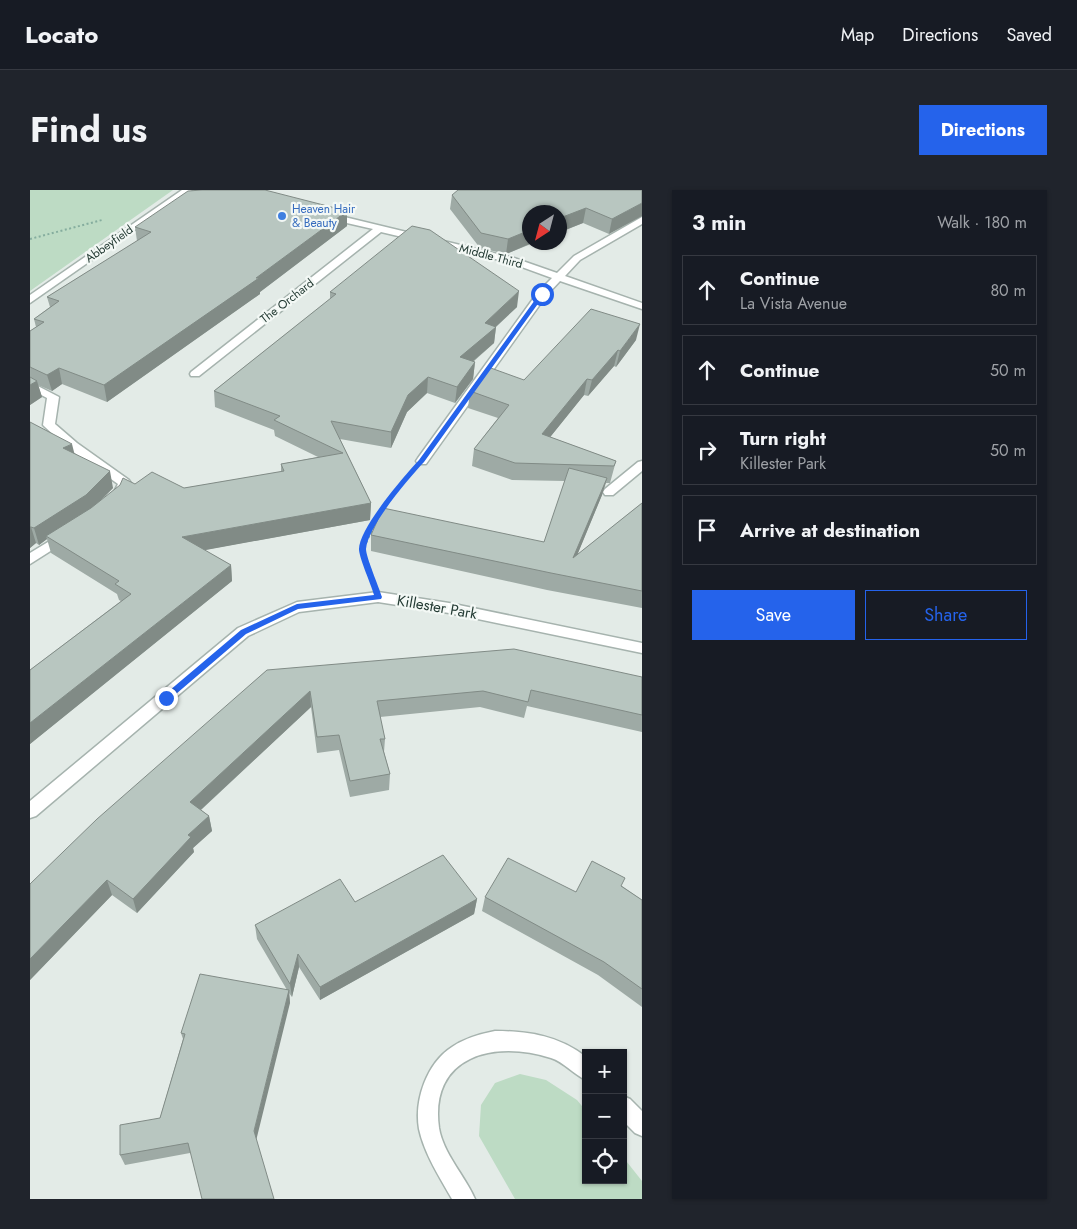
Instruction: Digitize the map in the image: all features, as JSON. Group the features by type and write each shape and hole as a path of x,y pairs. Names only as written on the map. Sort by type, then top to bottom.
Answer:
{"street":[{"name":"Abbeyfield","path":"30,300 188,190"},
{"name":"Middle Third","path":"316,213 511,260 642,306"},
{"path":"422,461 542,294 558,276 577,258 642,220"},
{"name":"The Orchard","path":"195,374 380,228"},
{"path":"30,385 53,397 49,425 73,446 124,483 118,497 104,508"},
{"path":"609,492 642,465"},
{"path":"30,559 74,530"},
{"name":"Killester Park","path":"30,811 243,632 297,607 378,597 449,608 642,648"},
{"path":"464,1199 429,1129 429,1099 439,1072 458,1054 480,1043 504,1040 527,1041 561,1051 582,1067"},
{"path":"627,1110 642,1126"}],"path":[{"path":"30,239 106,219"},
{"path":"378,597 363,549 371,527 381,510 401,483 422,461"}],"green space":[{"path":"30,190 173,190 30,291"},
{"path":"520,1074 546,1080 577,1100 582,1106 582,1184 627,1184 627,1162 642,1181 642,1199 515,1199 479,1136 481,1105 495,1083"}],"building":[{"path":"265,190 347,211 256,278 259,278 104,385 59,368 47,375 30,367 30,331 44,322 34,319 59,301 47,297 151,232 135,227 188,191"},
{"path":"458,190 642,190 642,203 612,219 586,208 567,215 567,205 522,205 522,233 508,239 481,233 452,195"},
{"path":"412,226 430,230 519,291 485,323 496,327 460,357 475,362 457,387 428,377 408,395 391,432 331,421 371,503 182,537 231,565 30,723 30,670 131,594 115,584 119,581 46,536 91,508 120,485 123,478 135,484 152,472 184,488 284,471 281,464 343,453 274,420 280,416 214,391 336,294 330,292"},
{"path":"591,309 640,324 620,351 618,350 592,380 587,379 542,434 616,461 614,466 515,463 474,449 509,405 470,391 488,367 524,380"},
{"path":"30,377 37,381 30,385"},
{"path":"30,422 72,444 63,448 110,471 86,495 34,528 30,527"},
{"path":"569,468 607,478 573,558 642,503 642,591 371,535 383,508 544,542"},
{"path":"514,649 642,677 642,715 531,690 528,702 483,691 377,701 385,739 380,739 390,774 350,781 339,735 317,737 310,691 190,802 209,816 188,835 191,837 133,899 107,880 30,959 30,884 97,819 267,670"},
{"path":"443,855 477,899 320,987 298,954 290,984 255,925 340,879 355,902"},
{"path":"508,858 576,892 592,861 625,878 621,886 642,900 642,989 604,962 485,897"},
{"path":"200,974 289,990 254,1131 274,1199 202,1199 188,1143 120,1155 120,1125 160,1118 185,1034 181,1033"}],"place":[{"name":"Heaven Hair & Beauty","path":"282,216"}],"route":[{"path":"166,698 243,632 297,607 378,597 363,549 371,527 401,483 422,461 542,294"}]}
